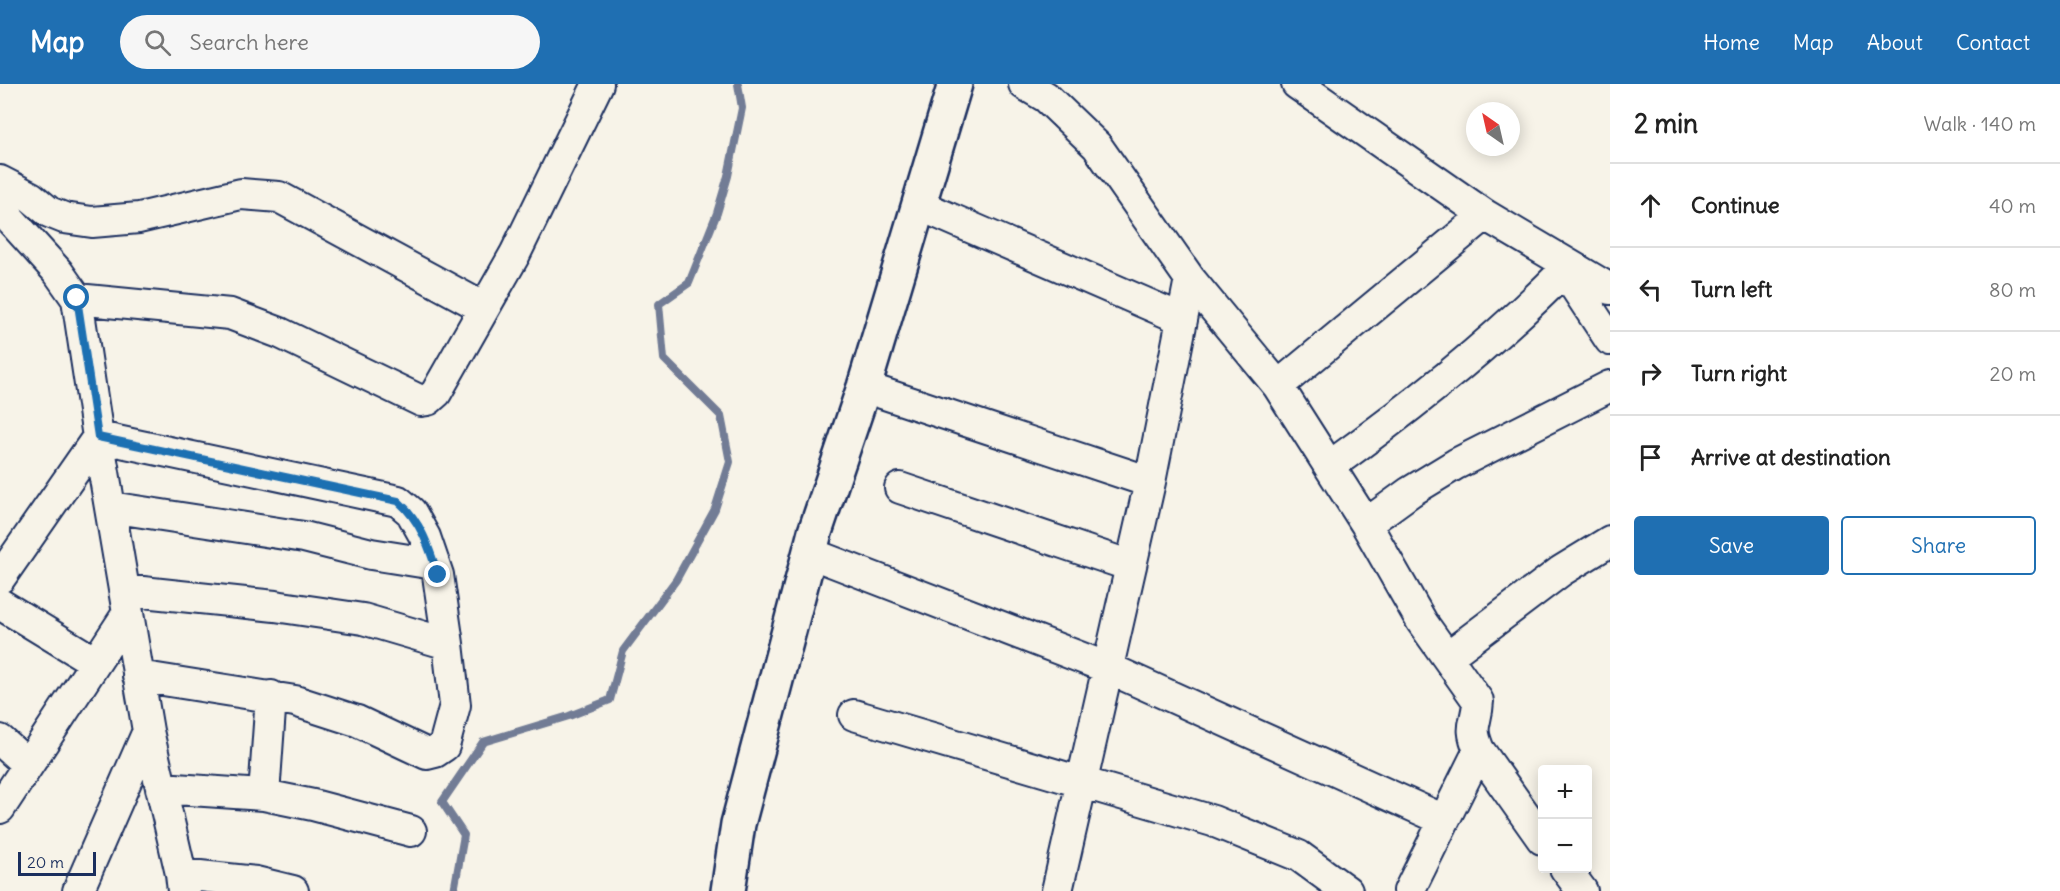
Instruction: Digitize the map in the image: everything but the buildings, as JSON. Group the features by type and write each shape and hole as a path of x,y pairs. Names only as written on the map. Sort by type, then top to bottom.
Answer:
{"street":[{"path":"77,298 230,314 280,333 421,402 428,400 435,393 515,254 597,84"},
{"path":"728,891 738,824 810,553 864,387 955,84"},
{"path":"1024,84 1046,97 1097,146 1190,279 1278,386 1366,524 1422,622 1478,701 1473,736 1479,750 1538,833"},
{"path":"1297,84 1485,215 1560,263 1610,289"},
{"path":"0,181 31,197 49,212 64,218 92,222 139,218 241,194 279,197 484,308"},
{"path":"919,205 1182,319"},
{"path":"0,208 58,272 77,298 138,676 182,883 256,882 293,891"},
{"path":"1278,386 1485,215"},
{"path":"1560,263 1610,340"},
{"path":"1330,466 1399,416 1540,295 1560,263"},
{"path":"1057,891 1150,482 1190,279"},
{"path":"1366,524 1410,492 1456,464 1610,386"},
{"path":"864,387 1150,482"},
{"path":"98,437 398,501 411,512 425,537 438,575 455,705 444,746 435,752 426,754 357,722 295,701 138,676"},
{"path":"0,578 98,437"},
{"path":"900,488 1131,566"},
{"path":"110,507 304,537 371,554 434,564"},
{"path":"1447,657 1561,571 1610,541"},
{"path":"810,553 1108,668 1444,820"},
{"path":"126,601 275,606 363,619 448,644"},
{"path":"0,808 95,662 126,601"},
{"path":"0,604 95,662"},
{"path":"264,795 271,696"},
{"path":"854,715 1224,825 1299,856 1347,891"},
{"path":"78,891 148,731"},
{"path":"0,740 28,765"},
{"path":"1409,891 1479,750"},
{"path":"161,788 264,795 313,805 411,831"},
{"path":"1569,873 1582,891"}],"waterway":[{"path":"454,891 464,835 442,802 483,742 569,716 610,700 623,651 676,580 715,509 730,462 721,416 664,359 659,304 689,283 717,213 728,176 742,108 738,84"}],"route":[{"path":"77,298 98,437 398,501 411,512 425,537 438,575"}]}
